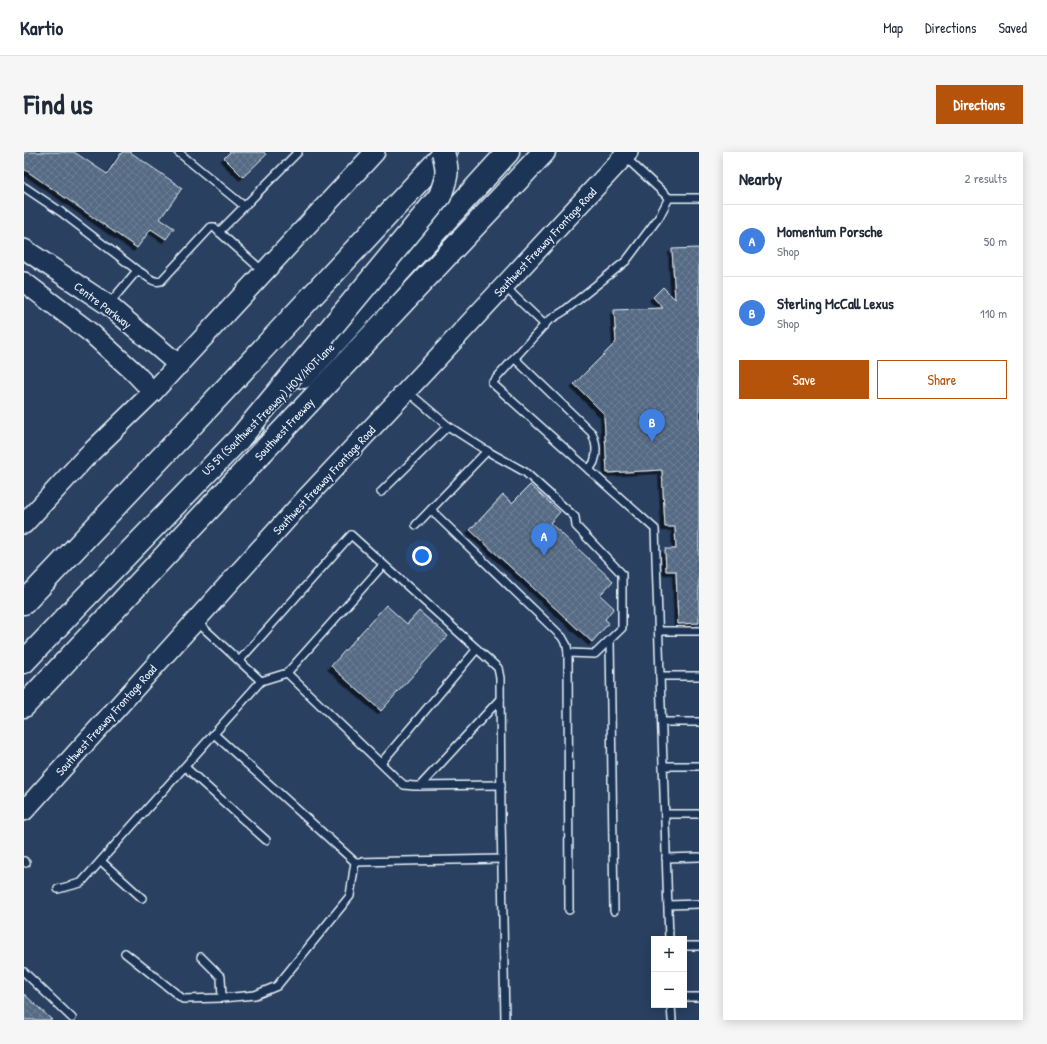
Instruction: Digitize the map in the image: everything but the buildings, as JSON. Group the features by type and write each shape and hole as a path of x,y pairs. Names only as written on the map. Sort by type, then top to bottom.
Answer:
{"highway":[{"path":"239,438 440,196 447,177 447,165 442,152"},
{"path":"24,603 446,152"},
{"name":"US 59 (Southwest Freeway) HOV/HOT lane","path":"24,662 239,438 289,392 508,152"},
{"name":"Southwest Freeway","path":"24,706 544,152"}],"main road":[{"path":"24,524 85,458 179,365 375,152"},
{"name":"Southwest Freeway Frontage Road","path":"24,811 307,497 626,154"},
{"name":"Centre Parkway","path":"24,249 108,305 179,365"},
{"path":"24,282 91,333 134,372 153,392"}],"lane":[{"path":"178,152 244,206"},
{"path":"219,232 298,152"},
{"path":"626,154 669,198 699,198"},
{"path":"24,187 61,212 138,271 142,272 155,282 158,283 161,281 210,228 214,228 219,232 264,272"},
{"path":"669,198 659,217 626,261 564,311 548,321 492,382 655,529 669,936"},
{"path":"108,305 138,271"},
{"path":"504,286 544,325"},
{"path":"514,358 592,433 596,448 595,461 589,470"},
{"path":"407,391 448,426 487,451 525,472 575,517 576,526 622,574 622,628 595,654 568,653"},
{"path":"381,492 448,426"},
{"path":"416,525 487,451"},
{"path":"431,510 562,637 567,646 569,910"},
{"path":"240,660 350,536 498,668 500,678 505,1020"},
{"path":"58,889 82,883 262,681 287,673 383,564"},
{"path":"196,621 262,681"},
{"path":"658,631 699,631"},
{"path":"610,641 614,911"},
{"path":"381,764 477,649"},
{"path":"287,673 404,785 501,785"},
{"path":"660,676 699,676"},
{"path":"420,786 500,699"},
{"path":"662,722 699,722"},
{"path":"214,734 355,862 502,859"},
{"path":"663,766 699,766"},
{"path":"185,767 266,840"},
{"path":"664,814 699,814"},
{"path":"666,858 699,857"},
{"path":"101,862 142,898"},
{"path":"125,953 182,999 255,995 277,986 350,896 355,862"},
{"path":"668,905 699,904"},
{"path":"687,946 699,946"},
{"path":"200,957 221,977 222,998"},
{"path":"24,972 72,1018"},
{"path":"687,997 699,997"},
{"path":"671,1008 672,1020"}],"place":[{"name":"Sterling McCall Lexus","path":"652,442"},
{"name":"Momentum Porsche","path":"544,556"}]}
